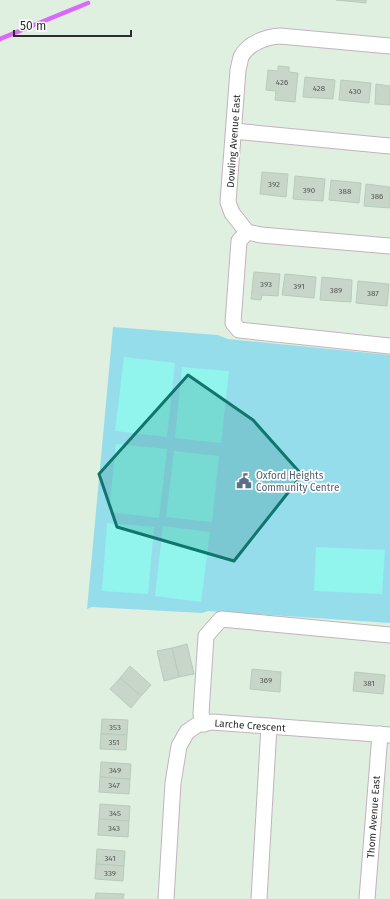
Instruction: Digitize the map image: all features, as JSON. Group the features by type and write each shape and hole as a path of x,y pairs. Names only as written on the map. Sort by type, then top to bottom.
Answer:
{"street":[{"name":"Dowling Avenue East","path":"247,232 232,213 228,202 238,70 242,56 248,48 268,37 280,36 390,46"},
{"path":"234,131 390,146"},
{"path":"390,246 261,235 247,232 239,241 233,324 239,330 390,346"},
{"path":"204,724 201,714 206,636 221,619 390,635"},
{"name":"Larche Crescent","path":"166,899 173,783 179,746 186,732 197,725 212,722 385,735"},
{"path":"259,899 269,726"},
{"name":"Thom Avenue East","path":"367,899 385,735"}],"highlighted area":[{"path":"188,375 253,420 302,475 234,561 117,527 99,474"}],"shaded area":[{"name":"Oxford Heights Community Centre","path":"113,327 218,335 228,339 390,355 390,623 208,611 202,613 92,607 87,609"},
{"path":"124,357 175,363 167,437 115,431"},
{"path":"182,367 229,371 221,443 175,438"},
{"path":"116,444 167,449 159,518 109,512"},
{"path":"174,451 219,456 212,522 166,517"},
{"path":"107,523 154,527 148,594 102,591"},
{"path":"163,526 210,532 201,602 155,596"},
{"path":"316,547 385,550 382,594 314,591"}],"building":[{"path":"336,0 366,0 366,3"},
{"path":"278,66 289,67 289,72 298,73 295,102 275,100 276,91 266,90 268,70 278,71"},
{"path":"305,77 335,80 333,99 303,97"},
{"path":"341,80 371,83 369,103 339,100"},
{"path":"376,84 390,86 390,105 375,104"},
{"path":"262,172 288,174 286,197 260,194"},
{"path":"295,176 325,179 323,201 293,199"},
{"path":"331,180 361,183 359,203 329,200"},
{"path":"366,184 390,187 390,208 364,206"},
{"path":"254,272 280,274 278,296 262,295 261,300 251,299"},
{"path":"285,274 316,277 314,298 282,295"},
{"path":"322,277 352,280 351,302 320,300"},
{"path":"358,281 389,284 387,306 356,303"},
{"path":"187,644 194,674 179,677 172,648"},
{"path":"172,648 179,677 164,681 157,651"},
{"path":"130,666 151,685 141,696 120,678"},
{"path":"252,669 281,672 280,692 250,689"},
{"path":"355,672 385,675 383,694 353,691"},
{"path":"120,678 141,696 131,708 110,689"},
{"path":"102,719 128,720 127,735 101,734"},
{"path":"101,734 127,735 126,750 100,749"},
{"path":"101,762 131,764 130,779 100,777"},
{"path":"100,777 130,779 129,794 99,792"},
{"path":"100,804 130,806 129,821 99,819"},
{"path":"99,819 129,821 128,837 98,835"},
{"path":"97,849 125,851 124,866 96,864"},
{"path":"96,864 124,866 123,881 95,879"},
{"path":"96,893 124,894 123,899 95,899"}],"waterway":[{"path":"0,39 88,3"}],"place":[{"name":"Oxford Heights Community Centre","path":"244,481"}]}
